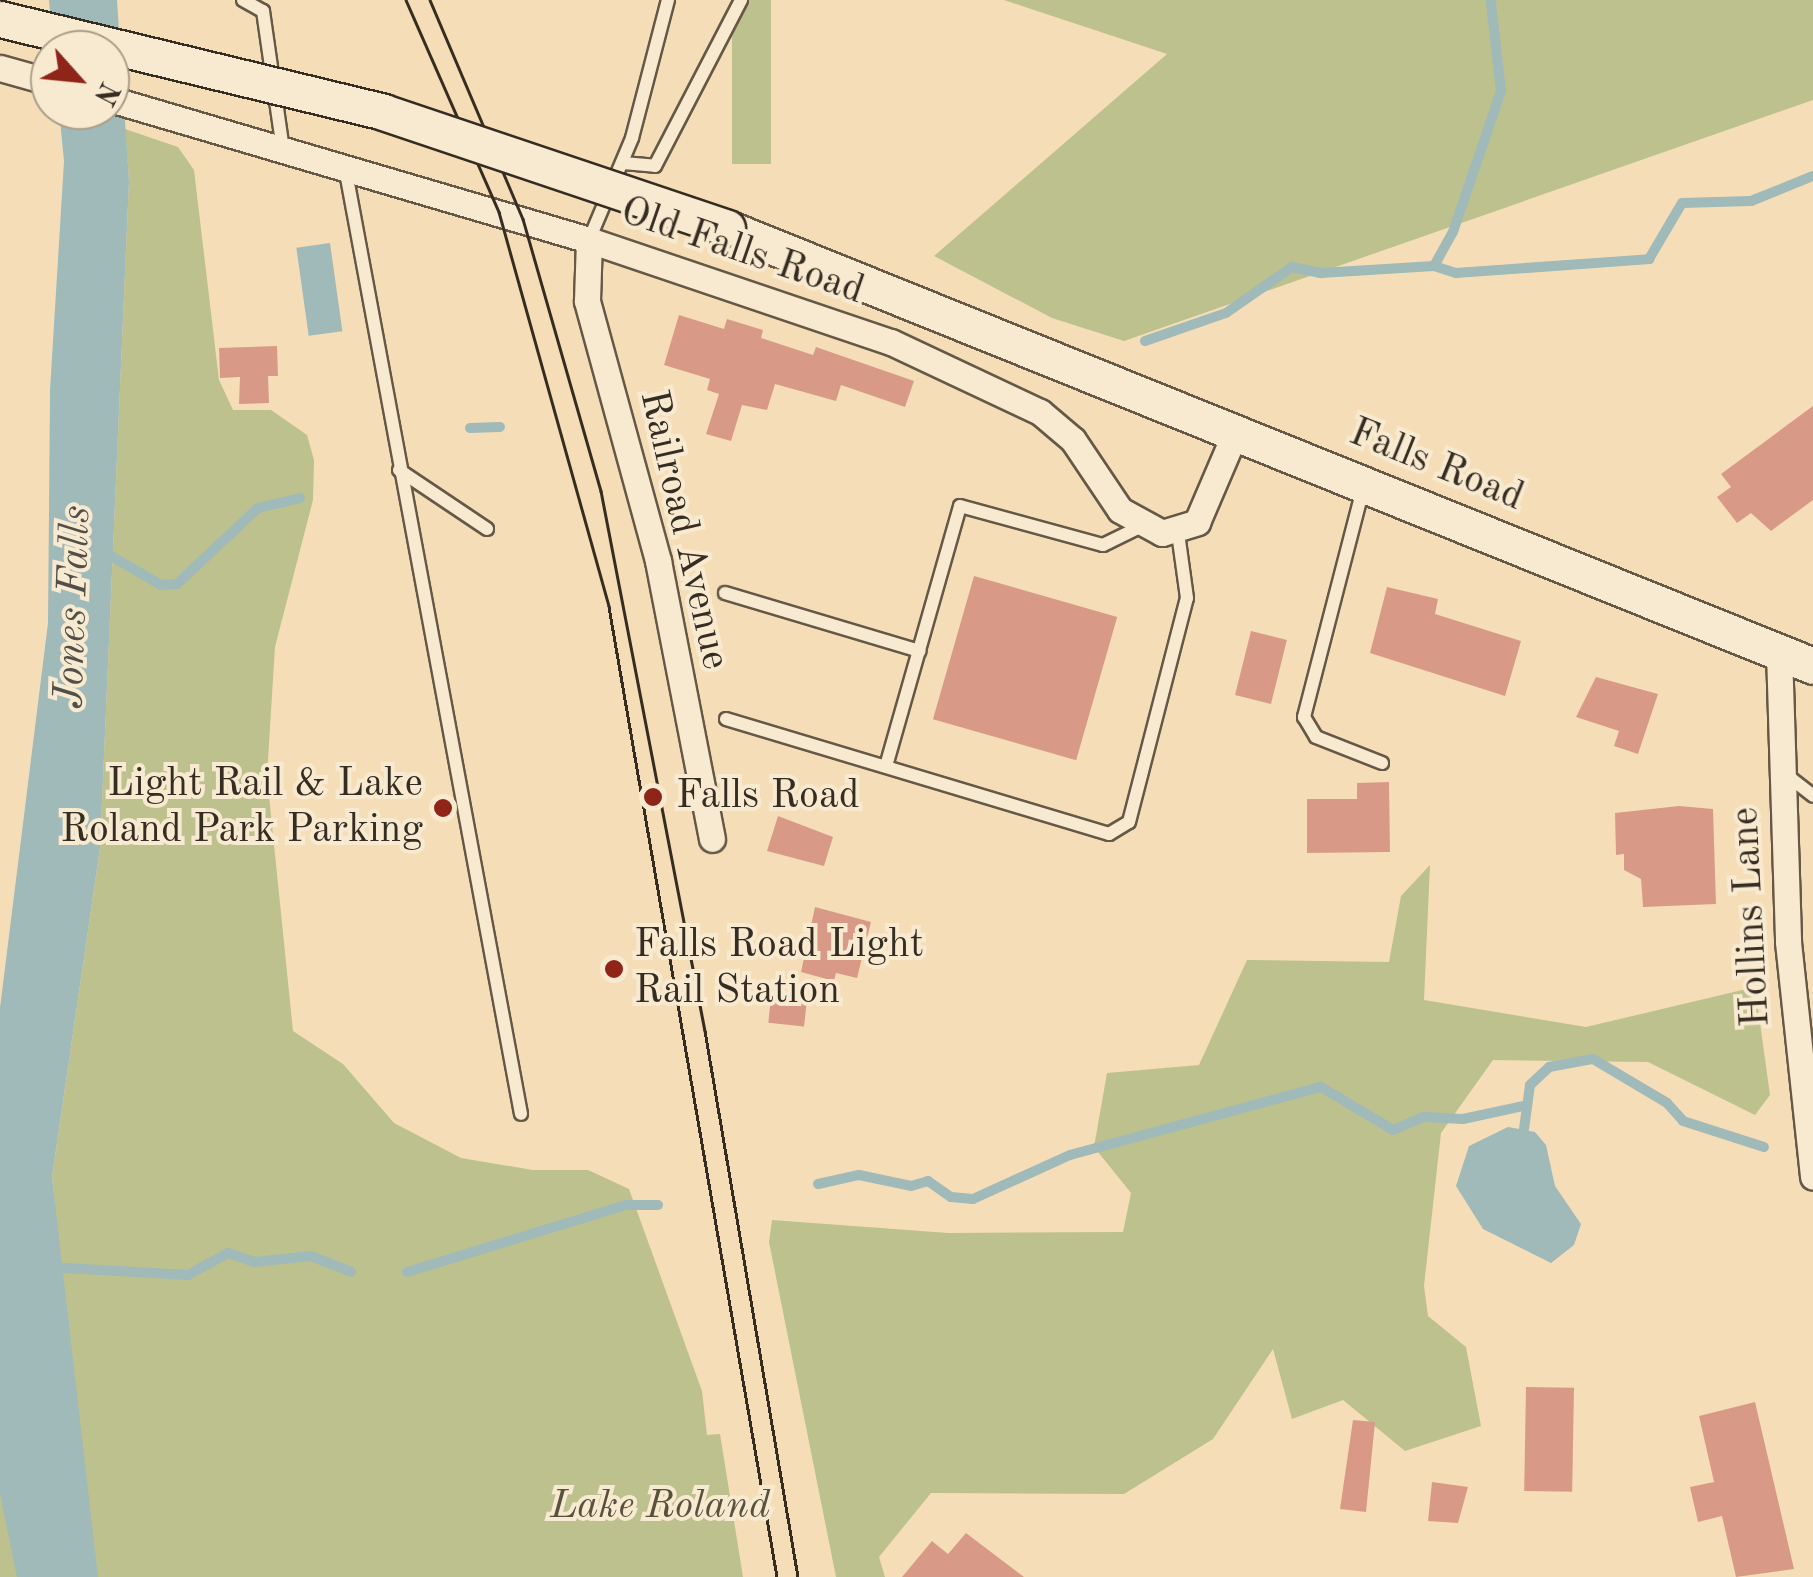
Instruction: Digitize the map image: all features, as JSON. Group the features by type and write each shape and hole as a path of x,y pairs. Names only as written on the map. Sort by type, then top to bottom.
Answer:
{"main road":[{"name":"Falls Road","path":"0,20 383,112 727,228 1813,666"}],"street":[{"path":"0,68 30,76"},
{"name":"Old Falls Road","path":"130,105 590,240 891,342 1006,393 1072,440 1120,510 1142,526"},
{"name":"Railroad Avenue","path":"590,240 587,301 658,560 712,838"},
{"path":"1142,526 1178,533 1203,513 1236,432"},
{"name":"Hollins Lane","path":"1778,652 1797,1066 1813,1177"}],"lane":[{"path":"243,0 262,11 284,149"},
{"path":"590,240 623,163 668,0"},
{"path":"623,163 655,166 741,0"},
{"path":"345,167 521,1114"},
{"path":"400,470 487,529"},
{"path":"1364,483 1304,717 1316,737 1382,763"},
{"path":"886,766 960,506 1103,545 1142,526"},
{"path":"726,720 1109,834 1129,822 1188,598 1178,533"},
{"path":"726,592 920,651"},
{"path":"1782,772 1813,796"}],"green space":[{"path":"732,0 771,0 771,164 732,164"},
{"path":"1004,0 1813,0 1813,100 1124,341 1052,318 934,256 1167,54"},
{"name":"Lake Roland","path":"125,130 178,147 194,170 219,380 233,410 271,410 307,435 314,460 313,500 275,647 267,776 293,1031 343,1064 394,1123 461,1158 533,1170 588,1170 629,1189 702,1391 707,1435 720,1434 743,1577 0,1577 0,1479 81,1473 52,1177 100,848 129,181"},
{"path":"1430,865 1424,1000 1586,1027 1755,987 1770,1095 1755,1115 1648,1062 1493,1060 1441,1133 1424,1286 1428,1316 1466,1347 1481,1426 1405,1451 1343,1400 1292,1419 1273,1349 1213,1439 1124,1494 931,1493 879,1557 885,1577 836,1577 769,1242 772,1220 948,1233 1123,1232 1131,1193 1094,1147 1107,1073 1199,1065 1247,960 1389,962 1401,896"}],"water":[{"name":"Jones Falls","path":"49,0 117,0 119,30 51,30"},
{"name":"Jones Falls","path":"61,130 126,130 129,181 100,848 52,1177 98,1577 17,1577 0,1494 0,1008 48,623 50,390 64,161"},
{"path":"330,243 342,331 309,336 296,248"},
{"path":"1508,1127 1535,1132 1546,1145 1555,1186 1581,1224 1574,1245 1551,1263 1483,1229 1456,1186 1469,1146"}],"building":[{"path":"679,315 724,329 727,319 763,330 761,338 813,355 816,347 914,381 905,407 841,385 836,401 775,384 767,410 742,405 731,441 706,434 719,394 707,390 710,379 664,365"},
{"path":"277,346 278,376 268,376 269,403 239,404 240,377 220,378 219,348"},
{"path":"1813,406 1813,500 1771,531 1751,513 1737,523 1717,497 1731,487 1721,474"},
{"path":"974,576 1117,617 1076,760 933,719"},
{"path":"1387,587 1438,599 1435,614 1521,641 1505,696 1370,653"},
{"path":"1251,631 1287,640 1271,704 1235,695"},
{"path":"1596,677 1658,694 1638,754 1614,746 1619,731 1576,717"},
{"path":"1389,782 1390,852 1307,853 1307,799 1357,799 1357,783"},
{"path":"1679,806 1713,809 1716,904 1643,907 1641,879 1624,870 1624,854 1616,855 1615,813"},
{"path":"778,816 833,837 824,866 767,851"},
{"path":"815,907 871,922 857,978 836,973 834,981 801,972"},
{"path":"771,997 807,1001 804,1027 768,1023"},
{"path":"1526,1387 1574,1388 1572,1492 1524,1491"},
{"path":"1755,1402 1794,1569 1736,1577 1722,1516 1698,1522 1690,1487 1714,1482 1699,1416"},
{"path":"1353,1420 1375,1422 1366,1512 1340,1509"},
{"path":"1432,1482 1468,1487 1458,1523 1428,1521"},
{"path":"966,1533 1024,1577 902,1577 932,1541 948,1554"}],"waterway":[{"path":"1434,266 1453,232 1501,91 1491,3"},
{"path":"1145,341 1226,313 1292,267 1321,273 1434,266 1456,273 1649,259 1682,203 1751,201 1813,176"},
{"path":"470,428 500,427"},
{"path":"99,549 161,585 177,584 258,508 300,498"},
{"path":"1524,1129 1530,1085 1549,1067 1593,1059 1667,1103 1683,1121 1764,1147"},
{"path":"818,1184 859,1175 911,1186 928,1181 951,1197 973,1199 1070,1155 1321,1087 1393,1130 1424,1117 1463,1119 1523,1106"},
{"path":"407,1272 626,1205 658,1205"},
{"path":"48,1267 188,1275 228,1253 254,1262 311,1256 351,1272"}],"tram line":[{"path":"406,0 499,212 609,607 777,1577"},
{"path":"430,0 523,219 601,491 705,1031 798,1577"}],"place":[{"name":"Falls Road","path":"653,797"},
{"name":"Light Rail & Lake Roland Park Parking","path":"443,808"},
{"name":"Falls Road Light Rail Station","path":"614,969"}]}
